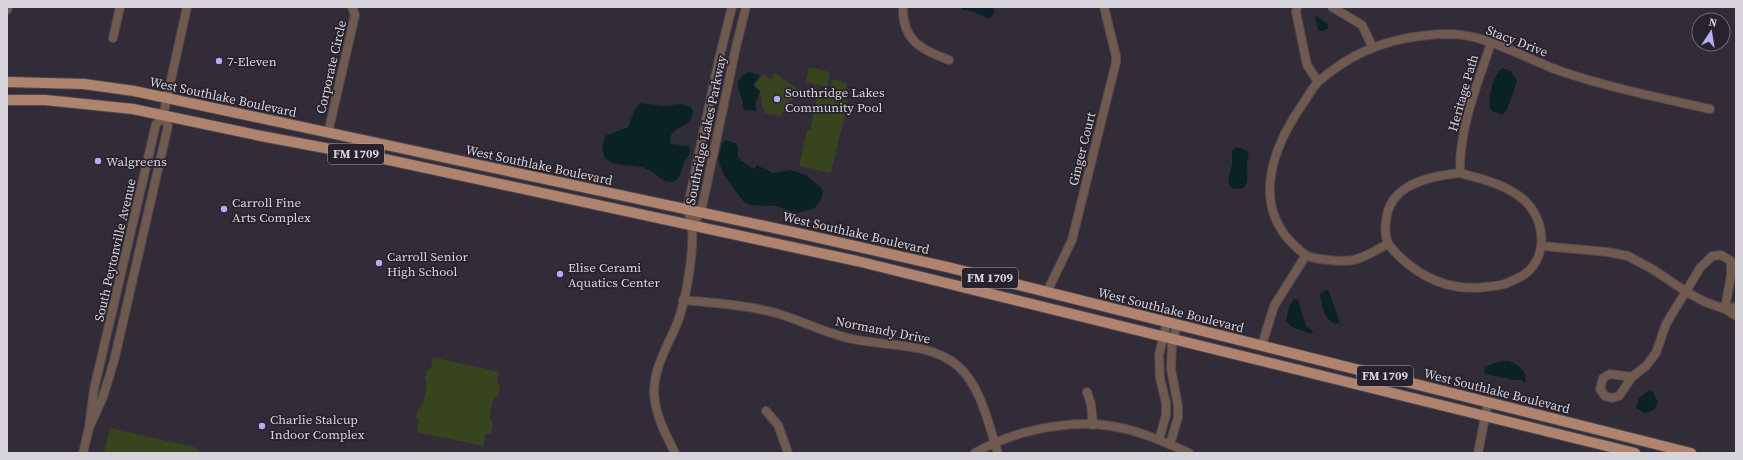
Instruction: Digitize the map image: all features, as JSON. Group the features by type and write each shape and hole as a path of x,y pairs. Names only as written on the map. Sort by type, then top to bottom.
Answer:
{"main road":[{"name":"West Southlake Boulevard","path":"7,82 84,84 134,91 701,212 1047,292 1691,453"},
{"name":"West Southlake Boulevard","path":"7,100 40,99 133,109 389,160 872,264 1635,453"}],"street":[{"path":"113,38 120,7"},
{"path":"163,116 187,7"},
{"name":"Corporate Circle","path":"328,133 355,15 352,7"},
{"name":"Southridge Lakes Parkway","path":"692,225 687,210 717,67 732,7"},
{"name":"Southridge Lakes Parkway","path":"692,225 701,212 746,7"},
{"path":"903,7 904,26 911,38 925,50 949,60"},
{"name":"Ginger Court","path":"1047,292 1072,240 1116,62 1116,56 1104,7"},
{"path":"1297,7 1296,12 1307,66 1318,82"},
{"path":"1332,7 1362,25 1373,48"},
{"name":"Stacy Drive","path":"1306,255 1283,234 1274,215 1270,187 1273,161 1287,127 1318,82 1352,58 1373,48 1396,40 1452,34 1481,39 1562,72 1600,83 1710,109"},
{"name":"Heritage Path","path":"1460,173 1459,160 1465,124 1490,43"},
{"name":"South Peytonville Avenue","path":"83,453 94,388 156,124 163,116 168,126 145,234 111,373 99,406 88,428"},
{"path":"1460,173 1495,182 1520,196 1535,213 1542,229 1542,246 1535,264 1525,274 1502,285 1470,289 1444,285 1415,271 1388,244 1385,230 1386,214 1393,200 1404,189 1418,181 1460,173"},
{"path":"675,453 657,414 654,389 657,369 677,325 683,300 691,254 692,225"},
{"path":"132,231 145,234"},
{"path":"1262,345 1274,306 1306,255 1322,259 1353,260 1388,244"},
{"path":"1542,246 1608,252 1628,256 1654,270 1685,291 1705,302 1725,309 1736,316"},
{"path":"1632,377 1646,366 1656,352 1666,324 1685,291 1700,268 1712,256 1721,255 1731,260 1731,275 1725,309"},
{"name":"Normandy Drive","path":"683,300 775,312 848,338 938,354 956,365 973,384 986,413 998,453"},
{"path":"1725,309 1736,307"},
{"path":"1159,440 1166,409 1159,366 1159,355 1167,322"},
{"path":"1170,444 1178,412 1171,369 1174,338 1177,325"},
{"path":"1087,392 1091,404 1093,425"},
{"path":"1478,453 1484,416 1488,402"},
{"path":"766,411 778,425 788,453"},
{"path":"976,453 995,443 1042,429 1093,425 1111,426 1159,440 1189,453"}],"green space":[{"path":"809,67 830,72 827,87 806,82"},
{"name":"Southridge Lakes Community Pool","path":"775,73 799,90 780,116 765,113 762,106 760,91 754,86 763,74 771,79"},
{"path":"832,79 847,83 845,96 830,92"},
{"path":"817,94 848,101 831,173 799,166 807,130 810,130"},
{"path":"433,357 499,372 497,383 500,386 498,396 493,399 489,419 493,423 491,433 485,435 483,446 417,432 419,420 416,417 419,408 423,405 427,383 425,379 427,370 431,368"},
{"path":"110,428 194,447 203,453 104,453"}],"shaded area":[{"path":"960,7 993,7 994,13 990,18 963,10"},
{"path":"1315,15 1328,24 1328,28 1323,31 1318,30"},
{"path":"1502,68 1511,71 1517,81 1507,110 1502,115 1492,111 1489,101 1493,82"},
{"path":"749,72 760,75 753,85 760,91 755,105 757,111 745,110 742,107 743,102 738,89 739,81"},
{"path":"640,103 663,106 681,104 691,107 693,112 690,121 676,130 671,136 670,140 671,144 689,146 690,149 690,153 678,178 674,181 667,182 644,168 616,164 605,158 602,149 605,136 628,127 634,111"},
{"path":"725,140 735,143 738,146 738,158 754,169 757,165 773,173 791,170 806,175 821,188 823,192 821,199 815,208 797,213 776,206 750,205 743,201 724,175 718,160 722,144"},
{"path":"1236,147 1246,150 1249,154 1247,162 1247,182 1244,187 1239,189 1233,188 1229,183 1229,175 1232,164 1232,151"},
{"path":"1326,290 1329,291 1340,323 1331,322 1325,314 1320,294"},
{"path":"1294,299 1298,300 1306,326 1313,331 1312,334 1292,327 1286,321 1289,307"},
{"path":"1509,361 1522,369 1526,379 1525,383 1522,380 1485,374 1484,369 1490,365"},
{"path":"1649,390 1653,392 1658,402 1654,410 1645,413 1636,408 1639,398"}],"place":[{"name":"7-Eleven","path":"219,61"},
{"name":"Southridge Lakes Community Pool","path":"777,99"},
{"name":"Walgreens","path":"98,161"},
{"name":"Carroll Fine Arts Complex","path":"224,209"},
{"name":"Carroll Senior High School","path":"379,263"},
{"name":"Elise Cerami Aquatics Center","path":"560,274"},
{"name":"Charlie Stalcup Indoor Complex","path":"262,426"}]}
